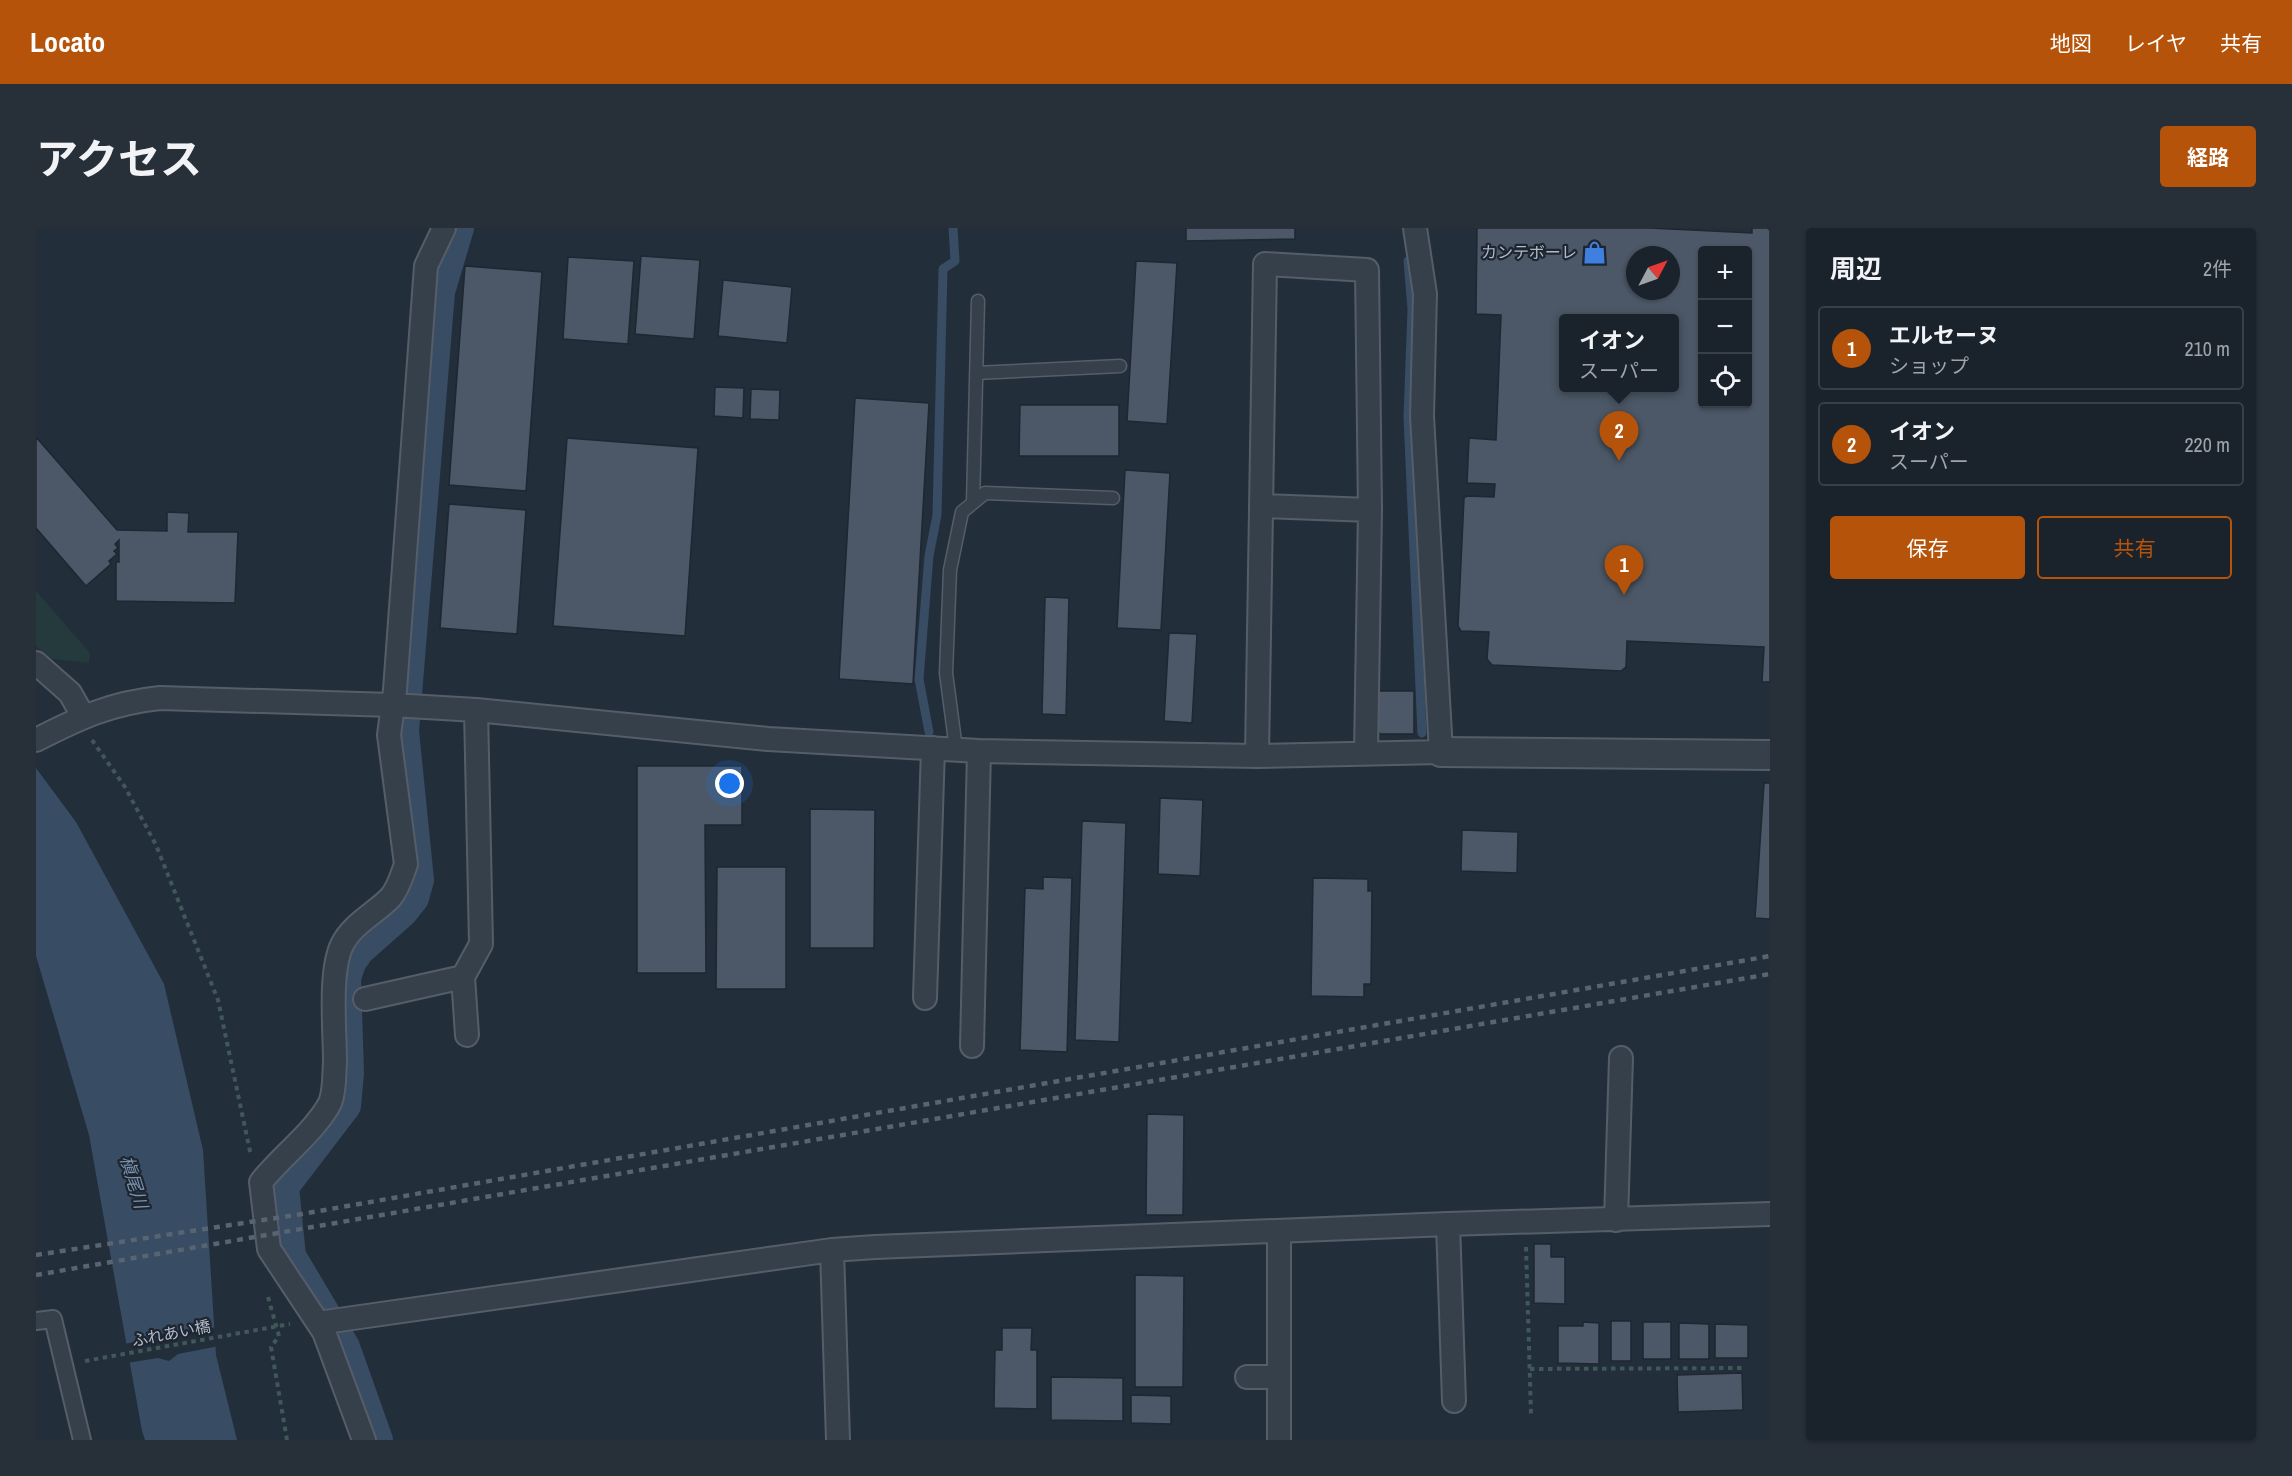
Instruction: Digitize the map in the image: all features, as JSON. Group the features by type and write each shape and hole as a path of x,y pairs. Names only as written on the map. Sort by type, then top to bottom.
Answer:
{"street":[{"path":"328,1323 269,1249 261,1182 274,1165 304,1136 330,1102 334,1082 336,963 343,943 391,896 400,882 406,864 389,735 394,705 426,266 444,228"},
{"path":"1415,228 1425,294 1422,416 1441,752"},
{"path":"1257,756 1265,264 1367,270 1370,510 1366,753"},
{"path":"1261,506 1370,510"},
{"path":"36,663 70,693 77,719"},
{"path":"36,740 77,719 128,702 160,698 394,705 476,710 768,739 979,751 1257,756 1441,752 1770,754"},
{"path":"467,1035 464,977 481,944 476,710"},
{"path":"925,998 933,748"},
{"path":"972,1046 979,751"},
{"path":"365,999 464,977"},
{"path":"1616,1220 1621,1058"},
{"path":"328,1323 832,1250 1448,1224 1770,1214"},
{"path":"1448,1224 1454,1401"},
{"path":"1279,1232 1279,1440"},
{"path":"832,1250 838,1440"},
{"path":"36,1322 53,1318 82,1440"},
{"path":"328,1323 324,1332 364,1440"},
{"path":"1247,1377 1279,1377"}],"lane":[{"path":"973,503 978,301"},
{"path":"976,373 1120,366"},
{"path":"956,749 946,674 950,570 962,512 985,493 1113,498"}],"path":[{"path":"90,737 125,787 156,844 218,1000 251,1156 261,1182"},
{"path":"1526,1222 1531,1414"},
{"path":"277,1261 264,1283 278,1327 279,1336 270,1347 288,1440"},
{"name":"ふれあい橋","path":"74,1363 272,1326 278,1327"},
{"path":"1530,1369 1743,1368"}],"green space":[{"path":"36,591 90,653 89,663 52,659 36,646"}],"water":[{"name":"槇尾川","path":"36,768 76,822 164,984 203,1150 216,1355 237,1440 145,1440 142,1431 89,1135 36,956"}],"pier":[{"path":"217,1327 219,1346 178,1354 169,1361 158,1358 127,1363 124,1344 155,1338 163,1333 174,1335"}],"building":[{"path":"1186,228 1295,228 1295,239 1186,241"},
{"path":"1477,228 1650,228 1752,233 1752,228 1770,228 1770,682 1762,682 1764,647 1627,641 1626,667 1621,671 1492,665 1487,659 1489,632 1461,631 1458,626 1464,498 1467,496 1494,497 1495,484 1467,483 1469,438 1496,440 1501,315 1476,314"},
{"path":"641,256 700,260 694,339 635,334"},
{"path":"568,257 634,261 628,344 563,339"},
{"path":"1136,261 1177,263 1167,424 1127,421"},
{"path":"465,266 542,272 526,491 449,485"},
{"path":"723,280 792,287 787,343 718,336"},
{"path":"715,387 744,388 743,418 714,416"},
{"path":"751,389 780,390 779,420 750,419"},
{"path":"855,398 929,403 913,684 839,679"},
{"path":"1020,405 1119,405 1119,456 1019,456"},
{"path":"36,437 117,530 167,531 167,512 189,513 188,532 238,532 235,603 116,601 116,562 119,562 119,540 115,544 118,548 114,551 117,554 109,561 111,564 86,586 36,528"},
{"path":"567,438 698,448 685,636 553,626"},
{"path":"1125,470 1170,473 1161,630 1117,628"},
{"path":"449,504 526,510 517,634 440,628"},
{"path":"1045,597 1069,598 1066,715 1042,714"},
{"path":"1169,633 1197,634 1192,723 1164,721"},
{"path":"1375,691 1414,691 1414,734 1380,734 1375,729"},
{"path":"637,766 742,766 742,825 705,825 706,973 637,973"},
{"path":"1764,783 1770,783 1770,919 1755,918"},
{"path":"1160,798 1203,800 1200,876 1158,874"},
{"path":"810,809 875,810 874,948 810,948"},
{"path":"1082,821 1126,823 1119,1042 1075,1040"},
{"path":"1462,830 1518,832 1517,873 1461,871"},
{"path":"717,867 786,867 786,989 716,989"},
{"path":"1043,877 1072,878 1067,1052 1020,1050 1025,888 1043,889"},
{"path":"1313,878 1368,879 1368,891 1372,891 1371,984 1364,984 1364,997 1311,996"},
{"path":"1147,1114 1184,1115 1183,1215 1146,1215"},
{"path":"1534,1244 1551,1244 1551,1257 1565,1257 1565,1304 1534,1303"},
{"path":"1135,1275 1184,1276 1183,1387 1135,1387"},
{"path":"1611,1321 1631,1321 1631,1361 1611,1361"},
{"path":"1583,1322 1599,1323 1599,1364 1558,1363 1558,1326 1583,1326"},
{"path":"1643,1322 1671,1322 1671,1359 1643,1359"},
{"path":"1679,1323 1709,1324 1709,1359 1679,1359"},
{"path":"1715,1324 1748,1325 1748,1358 1715,1358"},
{"path":"1002,1328 1032,1328 1031,1350 1037,1350 1037,1409 994,1408 995,1350 1002,1350"},
{"path":"1742,1373 1743,1410 1678,1412 1677,1375"},
{"path":"1051,1377 1123,1378 1123,1421 1051,1420"},
{"path":"1131,1395 1171,1396 1171,1424 1131,1423"}],"waterway":[{"path":"378,1440 345,1347 291,1256 284,1187 346,1106 349,1073 346,978 351,963 359,951 403,912 414,898 419,880 404,731 440,292 459,228"},
{"path":"929,732 919,679 929,556 937,515 943,269 955,261 953,228"},
{"path":"1408,261 1412,309 1408,417 1422,733"}],"railway":[{"path":"36,1255 302,1214 1770,956"},
{"path":"36,1275 1770,974"}],"place":[{"name":"カンテボーレ","path":"1595,252"},
{"name":"イオン","path":"1619,461"},
{"name":"エルセーヌ","path":"1624,595"}]}
